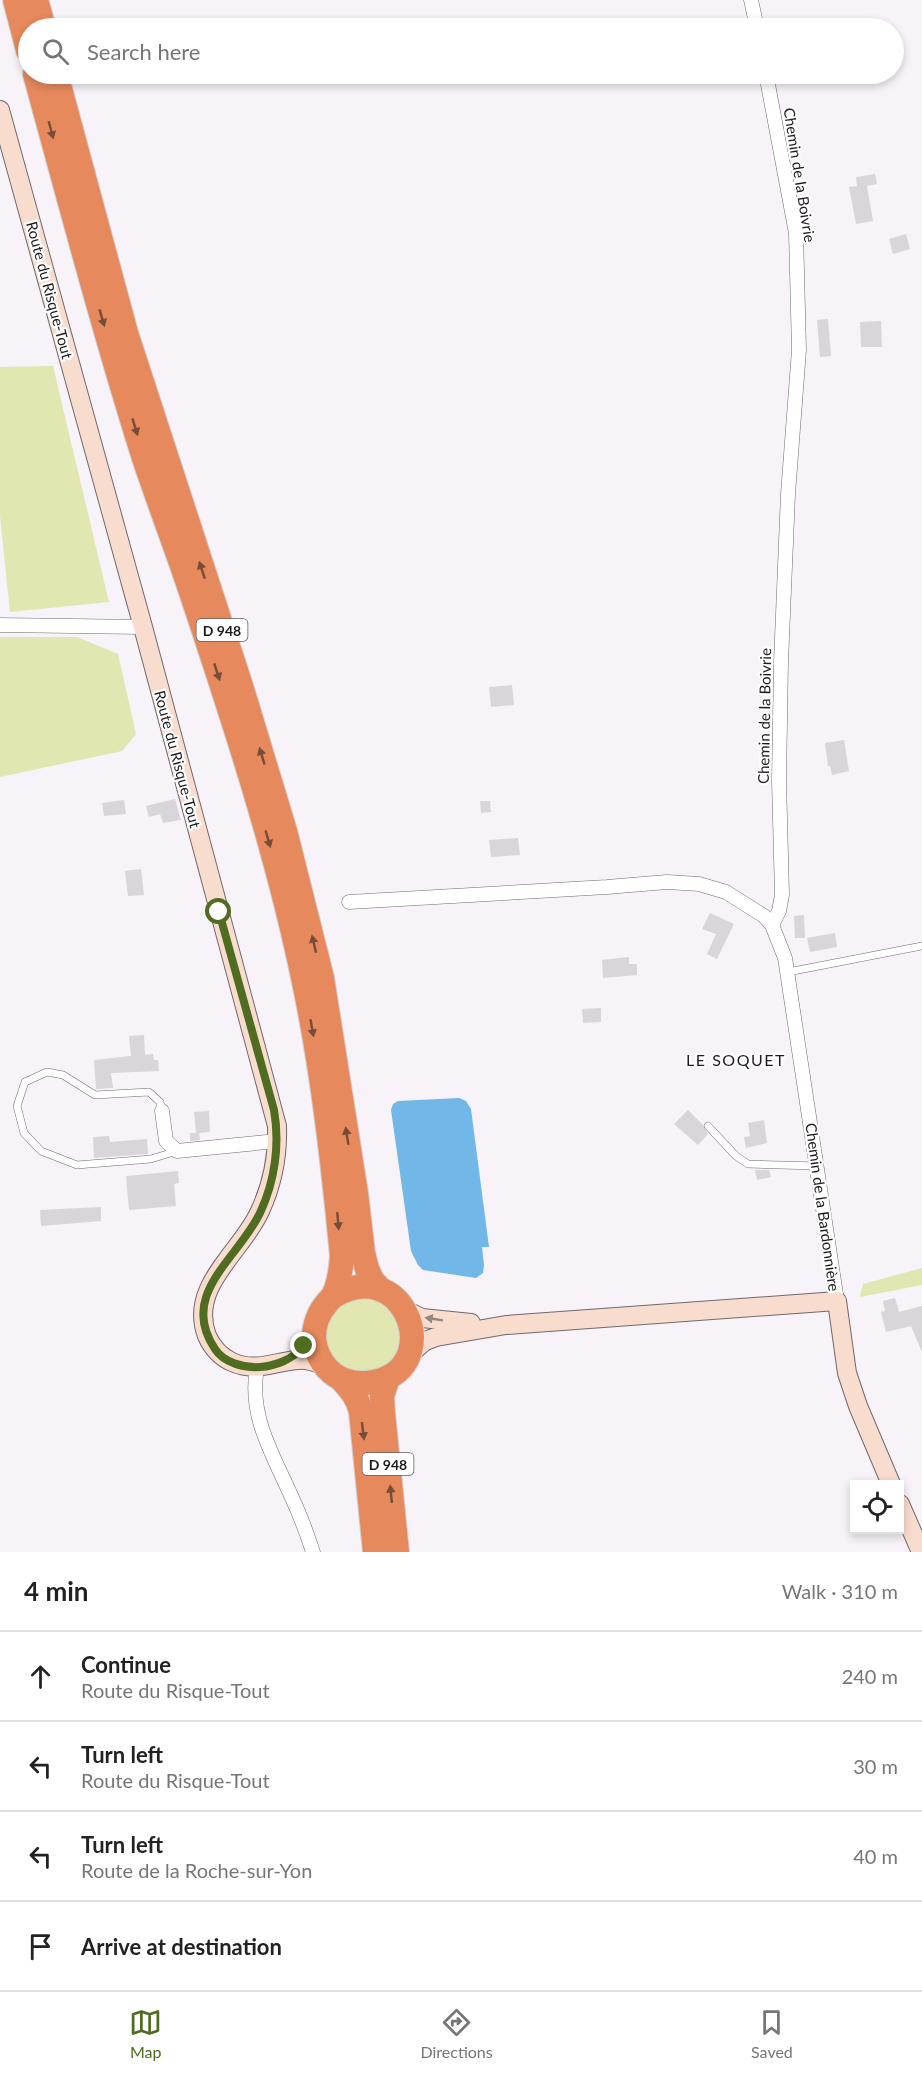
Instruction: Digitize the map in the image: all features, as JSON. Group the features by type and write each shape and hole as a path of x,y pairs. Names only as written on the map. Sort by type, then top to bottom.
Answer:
{"highway":[{"path":"15,0 20,18"},
{"path":"36,0 41,18"},
{"name":"D 948","path":"38,84 118,372 249,774 275,864 304,981 325,1102 342,1256 341,1268 332,1297"},
{"name":"D 948","path":"59,84 126,333 241,686 285,831 322,978 363,1253 372,1280 380,1289"},
{"path":"368,1286 380,1289 390,1294 405,1310 412,1332 408,1355 404,1364 388,1378 373,1383 357,1384 333,1372 318,1353 314,1331 318,1316 332,1297 343,1290 368,1286"},
{"name":"D 948","path":"333,1372 359,1401 375,1552"},
{"name":"D 948","path":"388,1378 384,1387 382,1405 397,1552"}],"street":[{"path":"751,0 755,18"},
{"name":"Chemin de la Boivrie","path":"768,84 796,233 799,351 788,494 781,662 779,780 782,895 779,911 772,925"},
{"name":"Route du Risque-Tout","path":"0,110 274,1110 277,1141 272,1174 260,1212 248,1234 210,1286 203,1304 203,1322 208,1339 218,1353 228,1361 241,1366 257,1368"},
{"path":"0,625 143,627"},
{"path":"349,902 667,882 699,884 726,892 764,916 772,925"},
{"name":"Chemin de la Bardonnière","path":"772,925 780,942 788,972 848,1373 858,1406 889,1480"},
{"path":"162,1111 166,1141 177,1151 277,1141"},
{"path":"408,1355 425,1341 436,1337 506,1325 837,1301"},
{"path":"405,1310 430,1319 506,1325"},
{"path":"282,1362 300,1351 314,1331"},
{"path":"313,1552 258,1421 257,1368 300,1360 333,1372"},
{"path":"904,1513 921,1552"}],"lane":[{"path":"788,972 922,946"},
{"path":"162,1111 160,1102 149,1092 95,1095 63,1075 47,1072 25,1082 17,1106 24,1133 41,1151 77,1165 151,1159 177,1151"},
{"path":"708,1126 736,1156 748,1164 817,1167"}],"green space":[{"path":"53,366 109,602 10,612 0,516 0,367"},
{"path":"0,637 77,637 118,654 136,734 122,751 0,777"},
{"path":"922,1268 922,1285 860,1297 863,1284"},
{"path":"360,1294 385,1300 404,1334 395,1360 364,1375 338,1366 324,1344 329,1313"}],"water":[{"path":"459,1098 466,1101 471,1109 489,1247 482,1247 483,1273 476,1278 423,1270 418,1265 411,1251 391,1110 393,1104 398,1101"}],"building":[{"path":"875,174 877,184 867,186 873,221 856,224 849,187 857,186 856,177"},
{"path":"906,234 910,249 893,254 889,239"},
{"path":"828,319 831,356 820,357 817,320"},
{"path":"881,321 882,347 861,347 860,322"},
{"path":"512,685 514,705 491,707 489,687"},
{"path":"844,740 849,771 832,775 830,766 828,766 825,743"},
{"path":"175,799 181,820 163,823 160,814 149,817 146,806"},
{"path":"124,800 126,814 104,816 102,803"},
{"path":"480,801 490,801 491,812 481,813"},
{"path":"518,838 520,855 491,857 489,840"},
{"path":"141,869 144,895 128,896 125,871"},
{"path":"710,913 734,924 717,959 707,954 716,934 702,929"},
{"path":"804,915 805,938 795,938 794,916"},
{"path":"835,933 837,947 810,952 807,938"},
{"path":"629,957 629,964 637,964 637,975 603,978 602,960"},
{"path":"601,1008 601,1022 583,1023 582,1009"},
{"path":"144,1035 145,1055 153,1054 154,1060 158,1060 159,1071 111,1073 113,1088 96,1089 94,1060 131,1056 129,1036"},
{"path":"688,1110 703,1125 708,1134 698,1145 674,1124"},
{"path":"209,1111 210,1132 199,1133 200,1140 190,1141 190,1133 196,1133 194,1112"},
{"path":"764,1120 767,1143 746,1148 744,1137 750,1136 748,1123"},
{"path":"109,1136 110,1142 147,1139 148,1154 94,1158 93,1137"},
{"path":"755,1170 769,1170 771,1177 757,1180"},
{"path":"178,1171 179,1183 174,1184 176,1206 129,1210 126,1176"},
{"path":"101,1207 101,1221 41,1226 40,1210"},
{"path":"895,1298 899,1312 922,1306 922,1352 911,1326 886,1332 881,1312 885,1311 883,1301"}],"district":[{"name":"LE SOQUET","path":"736,1059"}],"route":[{"path":"219,912 274,1110 277,1141 274,1166 260,1212 248,1234 210,1286 203,1304 203,1322 208,1339 218,1353 228,1361 241,1366 257,1368 270,1366 282,1362 304,1346"}]}
